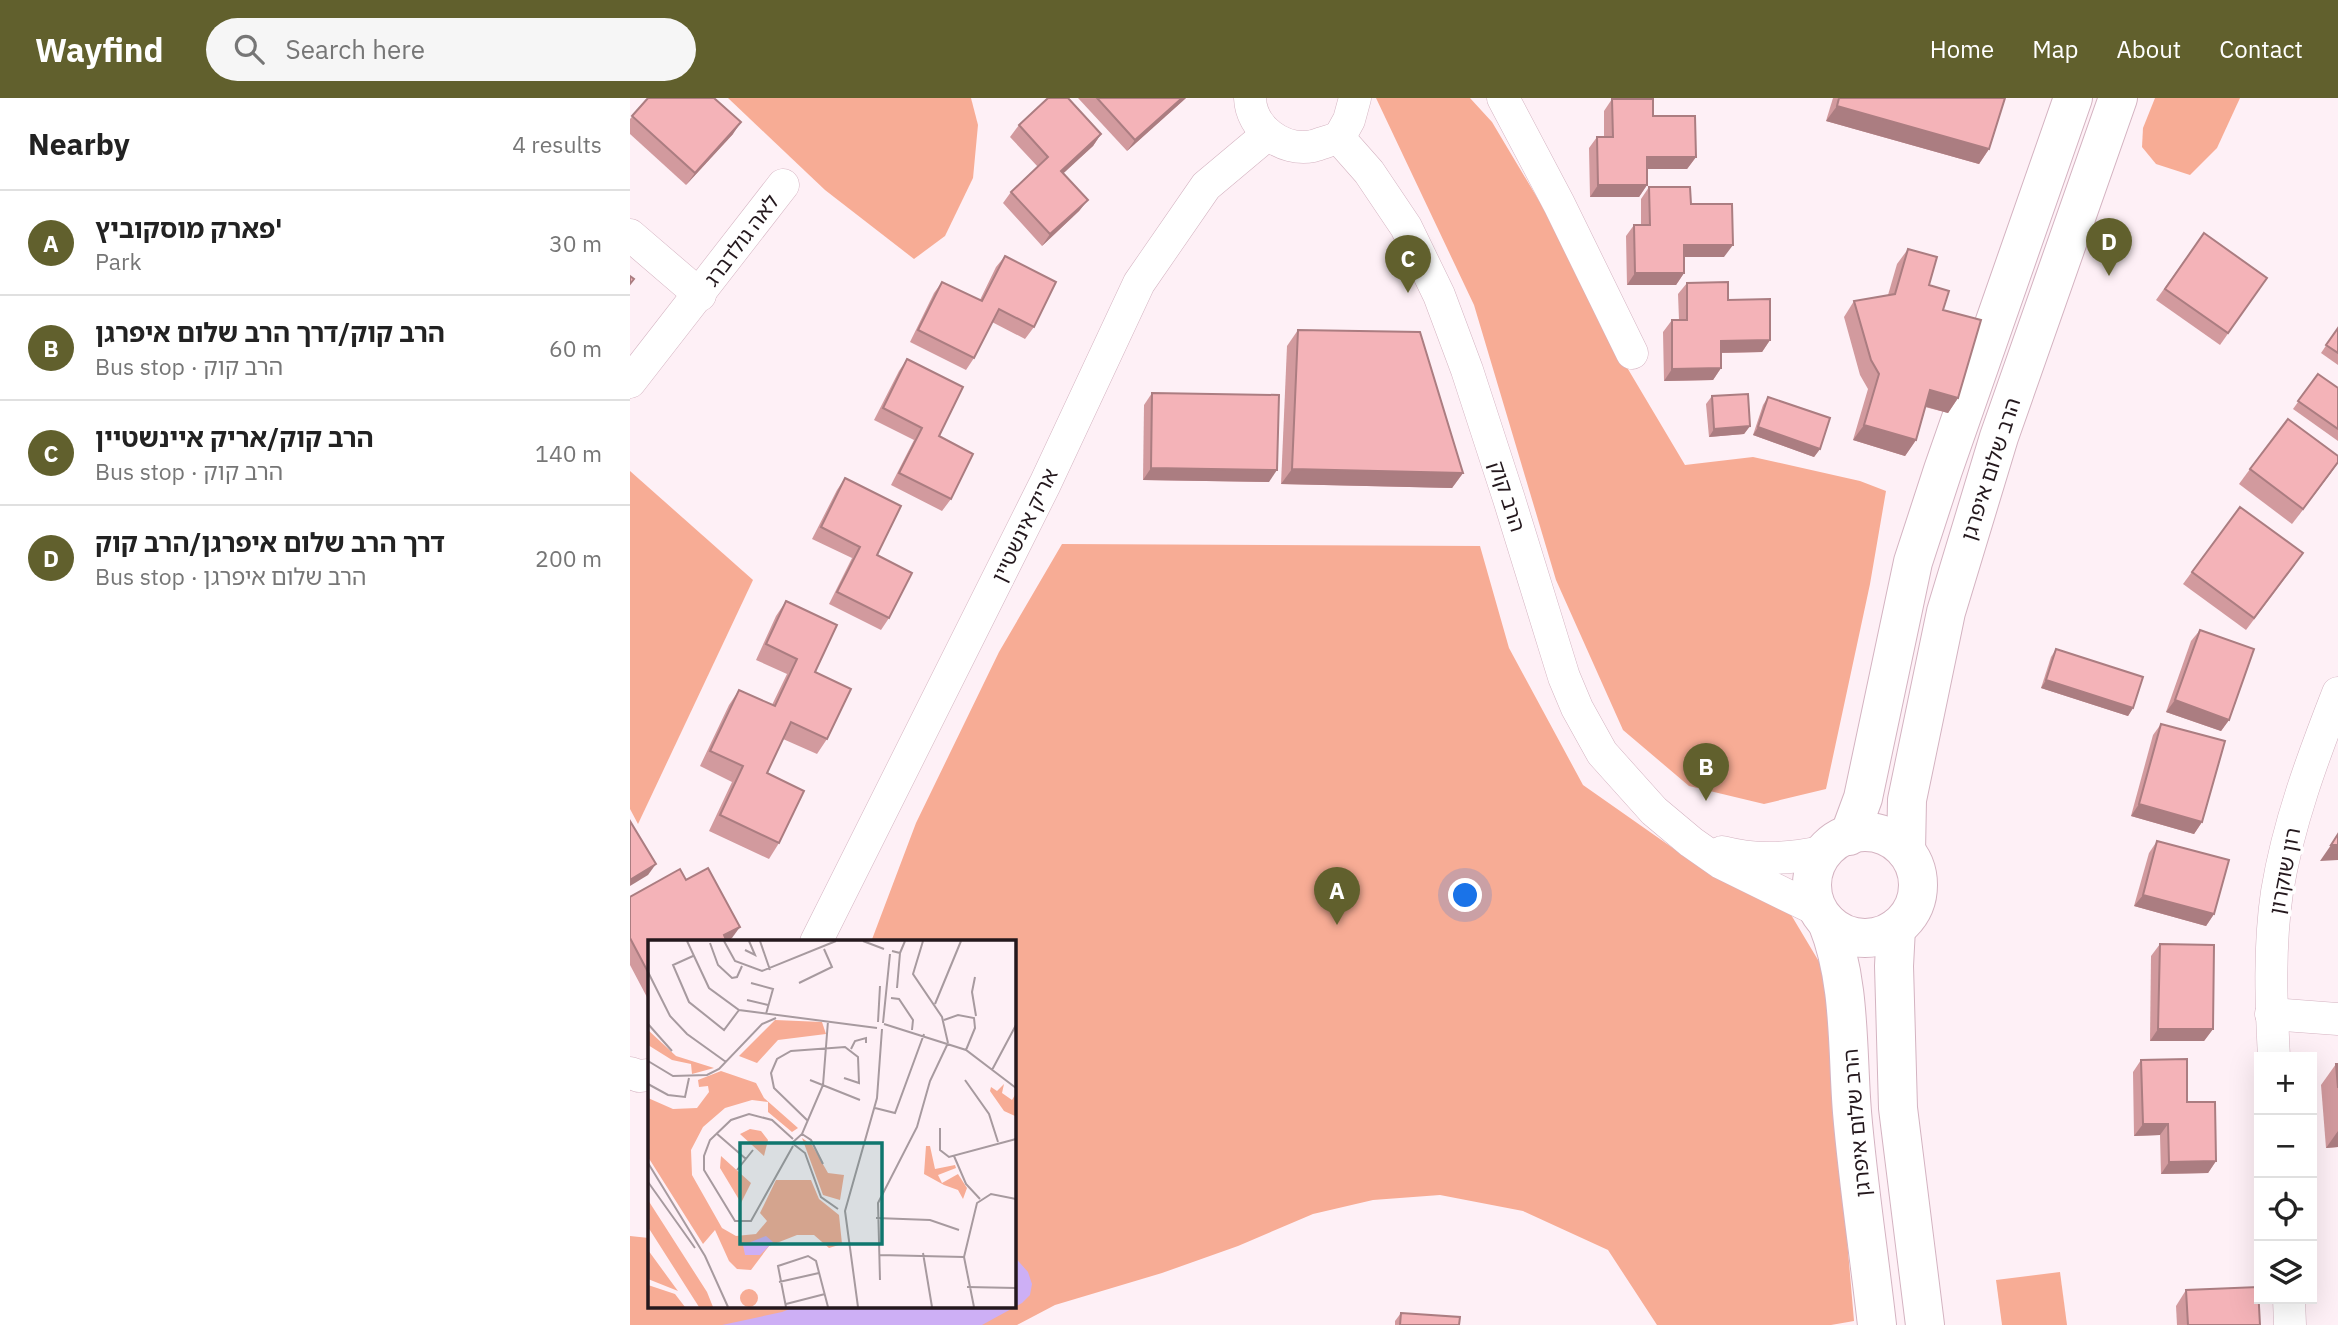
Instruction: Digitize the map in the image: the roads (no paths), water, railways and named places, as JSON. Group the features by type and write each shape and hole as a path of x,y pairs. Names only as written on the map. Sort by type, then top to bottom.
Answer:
{"main road":[{"name":"הרב שלום איפרגן","path":"1836,844 1863,798 1913,562 2073,98"},
{"name":"הרב שלום איפרגן","path":"1906,851 1908,800 1946,612 1999,438 2118,98"},
{"path":"1859,832 1884,836 1906,851 1918,878 1918,893 1907,919 1896,929 1884,935 1855,938 1838,932 1822,916 1811,887 1812,874 1836,844 1859,832"},
{"name":"הרב שלום איפרגן","path":"1822,916 1833,938 1841,976 1852,1113 1877,1325"},
{"name":"הרב שלום איפרגן","path":"1896,929 1894,966 1898,1108 1925,1325"}],"street":[{"path":"1250,98 1256,121 1268,134 1280,142 1296,146 1312,146 1339,138 1349,120 1355,98"},
{"path":"1503,98 1559,204 1632,353"},
{"name":"אריק אינשטיין","path":"817,940 1045,484 1139,283 1206,186 1268,134"},
{"name":"הרב קוק","path":"1339,138 1369,173 1406,227 1439,295 1467,370 1564,677 1577,708 1602,753 1654,811 1691,842 1721,863 1822,916"},
{"name":"לאה גולדברג","path":"630,382 783,185"},
{"name":"לאה גולדברג","path":"630,235 699,295"},
{"name":"רון שוקרון","path":"2274,1052 2272,944 2277,892 2291,829 2338,693"},
{"name":"הרב קוק","path":"1691,842 1751,858 1792,858 1836,844"},
{"path":"2271,1014 2338,1019"},
{"path":"630,1073 648,1075"},
{"path":"2288,1304 2290,1325"}],"place":[{"name":"דרך הרב שלום איפרגן/הרב קוק","path":"2109,276"},
{"name":"הרב קוק/אריק איינשטיין","path":"1408,293"},
{"name":"הרב קוק/דרך הרב שלום איפרגן","path":"1706,801"},
{"name":"פארק מוסקוביץ'","path":"1337,925"}]}
